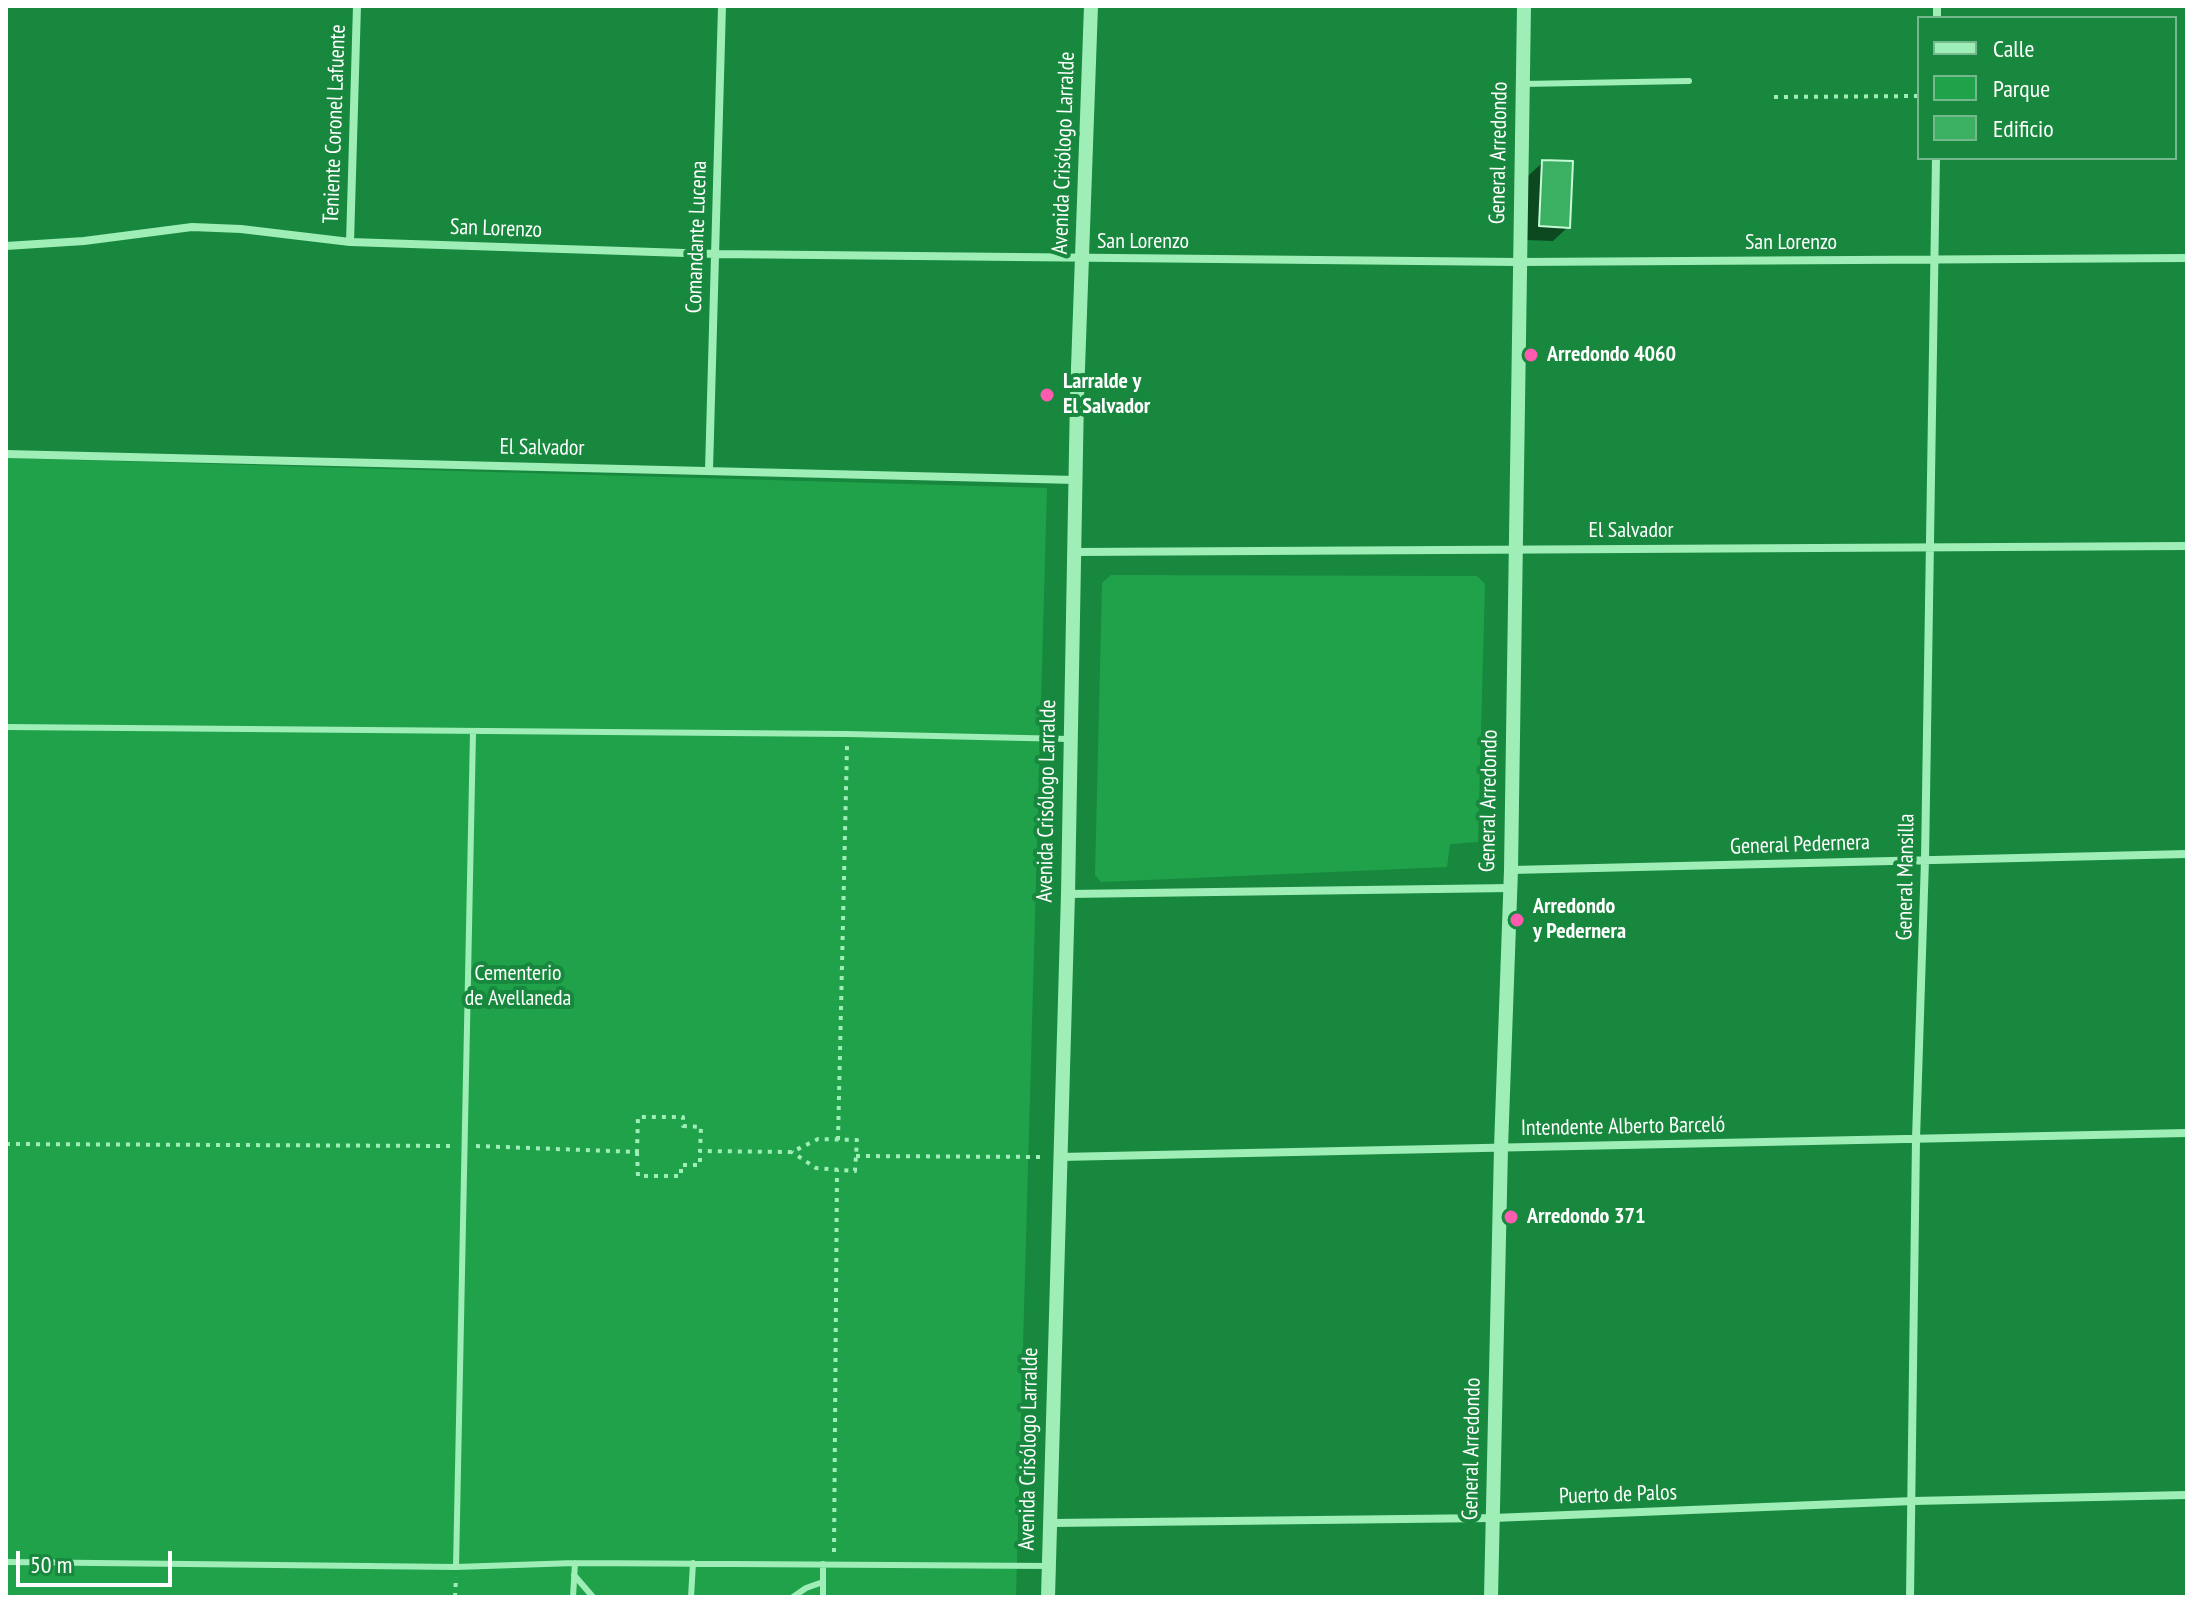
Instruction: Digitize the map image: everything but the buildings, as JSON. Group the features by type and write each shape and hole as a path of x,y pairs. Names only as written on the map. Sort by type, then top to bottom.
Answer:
{"street":[{"name":"Teniente Coronel Lafuente","path":"350,242 357,6"},
{"name":"Comandante Lucena","path":"709,470 722,6"},
{"name":"Avenida Crisólogo Larralde","path":"1048,1597 1091,6"},
{"name":"General Arredondo","path":"1491,1597 1511,870 1524,6"},
{"name":"General Mansilla","path":"1910,1597 1936,160"},
{"name":"San Lorenzo","path":"6,246 84,241 192,227 241,229 350,242 715,254 1518,262 2187,258"},
{"name":"El Salvador","path":"6,454 1077,480"},
{"name":"El Salvador","path":"1075,552 2187,546"},
{"name":"General Pedernera","path":"1511,870 2187,854"},
{"path":"1068,894 1510,888"},
{"name":"Intendente Alberto Barceló","path":"1059,1157 2187,1133"},
{"name":"Puerto de Palos","path":"1051,1523 1493,1518 1913,1501 2187,1495"}],"lane":[{"path":"1522,84 1689,81"},
{"path":"6,727 847,734 1069,739"},
{"path":"456,1567 473,732"},
{"path":"6,1562 456,1567 575,1563 1049,1566"},
{"path":"573,1597 575,1563"},
{"path":"691,1597 693,1563"},
{"path":"823,1564 823,1597"},
{"path":"574,1575 593,1597"},
{"path":"793,1597 823,1582"}],"path":[{"path":"1774,97 1917,96"},
{"path":"838,1140 847,734"},
{"path":"637,1152 638,1176 681,1176 681,1165 700,1165 700,1151"},
{"path":"792,1152 816,1168 855,1171 856,1156 1059,1157"},
{"path":"834,1564 837,1170"}],"green space":[{"name":"Cementerio de Avellaneda","path":"6,458 1047,488 1016,1597 6,1597"},
{"path":"1111,575 1477,576 1485,584 1478,842 1450,844 1447,867 1101,882 1095,875 1102,583"}],"place":[{"name":"Arredondo 4060","path":"1531,355"},
{"name":"Larralde y El Salvador","path":"1047,395"},
{"name":"Arredondo y Pedernera","path":"1517,920"},
{"name":"Arredondo 371","path":"1511,1217"}]}
